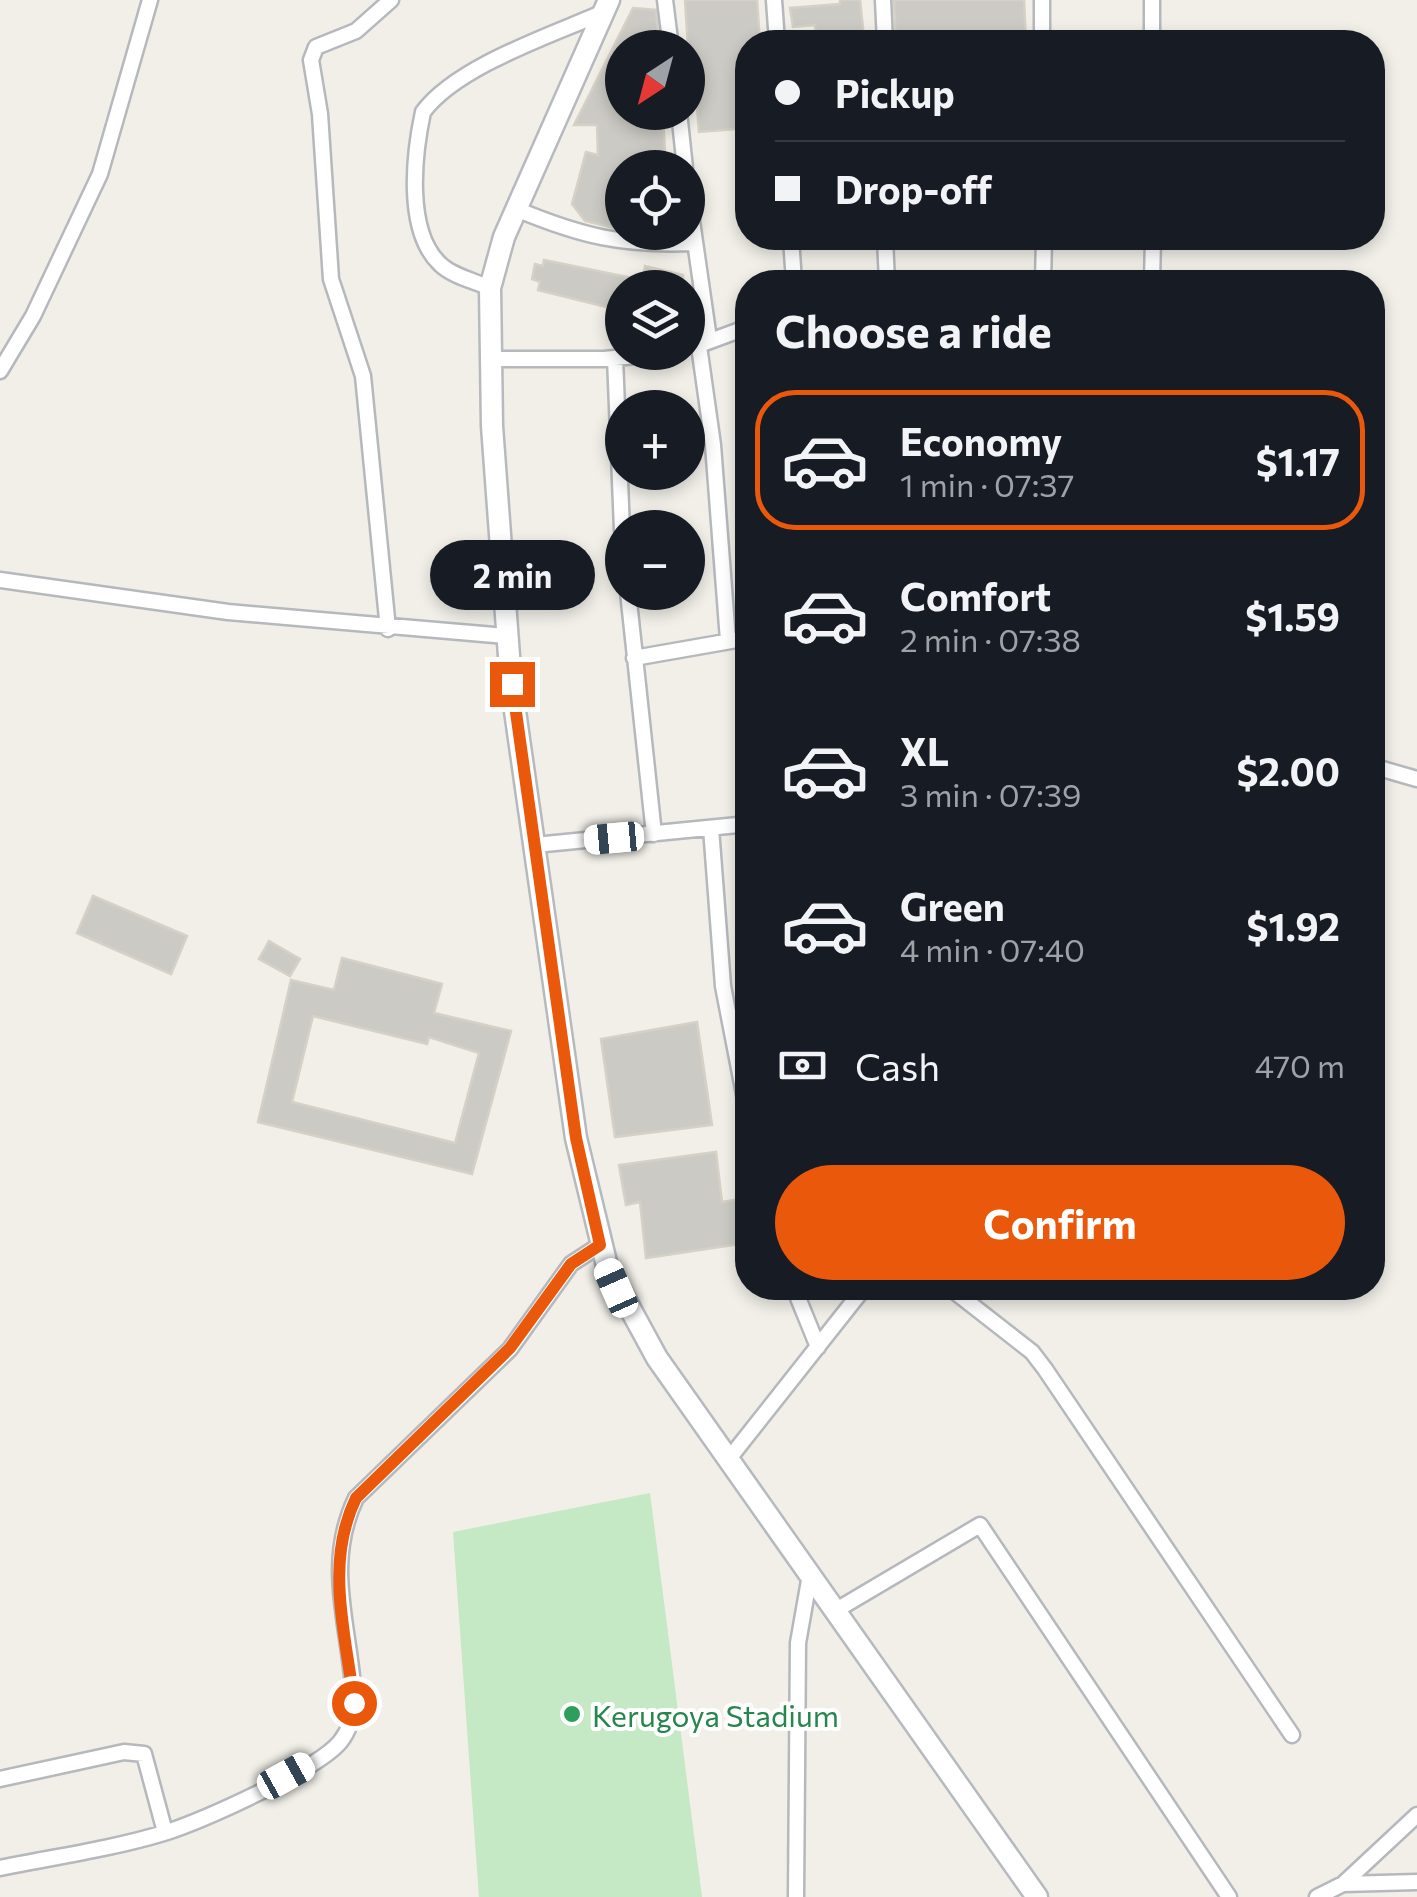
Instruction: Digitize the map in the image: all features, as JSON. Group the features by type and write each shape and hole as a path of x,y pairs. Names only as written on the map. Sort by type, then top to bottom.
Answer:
{"main road":[{"path":"607,6 516,208 490,288 494,485 506,636 576,1138 600,1245 639,1330 833,1612 1034,1893"}],"street":[{"path":"0,371 33,316 100,174 150,0"},
{"path":"388,629 363,376 331,279 320,114 312,60 316,47 356,31 390,0"},
{"path":"665,0 669,30"},
{"path":"774,0 776,30"},
{"path":"883,0 884,30"},
{"path":"1042,0 1042,30"},
{"path":"1152,0 1152,30"},
{"path":"490,288 440,265 425,240 417,210 423,112 432,100 498,60 607,6"},
{"path":"516,208 605,241"},
{"path":"705,343 735,332"},
{"path":"491,359 605,358"},
{"path":"615,370 621,510"},
{"path":"702,370 713,445 728,640"},
{"path":"0,580 388,629 506,636"},
{"path":"630,610 654,834"},
{"path":"634,658 735,639"},
{"path":"1385,770 1417,779"},
{"path":"534,845 735,825"},
{"path":"711,828 723,986 735,1048"},
{"path":"0,1868 165,1832 253,1794 338,1745 350,1726 354,1703 337,1574 348,1516 356,1498 510,1348 571,1264 600,1245"},
{"path":"799,1300 818,1347"},
{"path":"728,1460 855,1300"},
{"path":"965,1300 1032,1352 1045,1369 1292,1735"},
{"path":"833,1612 980,1525 1229,1897"},
{"path":"796,1897 798,1643 810,1574"},
{"path":"0,1779 124,1752 144,1754 165,1832"},
{"path":"1317,1897 1344,1884 1417,1816"},
{"path":"1344,1884 1417,1882"},
{"path":"1034,1893 1052,1897"}],"green space":[{"name":"Kerugoya Stadium","path":"650,1493 702,1897 479,1897 453,1532"}],"building":[{"path":"685,0 757,0 759,30 735,30 735,129 699,132 705,130 705,30 687,30"},
{"path":"840,0 860,0 863,30 793,27 790,8 840,4"},
{"path":"894,0 1024,0 1025,30 895,30"},
{"path":"633,8 656,10 658,30 622,30"},
{"path":"605,64 605,130 664,130 665,150 605,150 605,226 585,221 572,204 586,152 598,155 597,125 574,125"},
{"path":"544,260 605,272 605,307 538,290 540,282 532,279 535,264 543,266"},
{"path":"93,896 187,936 171,974 77,933"},
{"path":"269,941 300,959 290,976 259,959"},
{"path":"342,958 442,984 434,1013 511,1031 472,1174 258,1122 291,980 334,990","holes":["313,1016 427,1044 429,1037 479,1053 455,1143 292,1102"]},
{"path":"697,1022 712,1125 615,1137 601,1039"},
{"path":"716,1152 722,1202 735,1200 735,1245 646,1258 640,1202 626,1205 619,1165"}],"place":[{"name":"Kerugoya Stadium","path":"572,1714"}],"route":[{"path":"354,1703 337,1574 340,1546 356,1498 510,1348 571,1264 600,1245 576,1138 512,684"}]}
